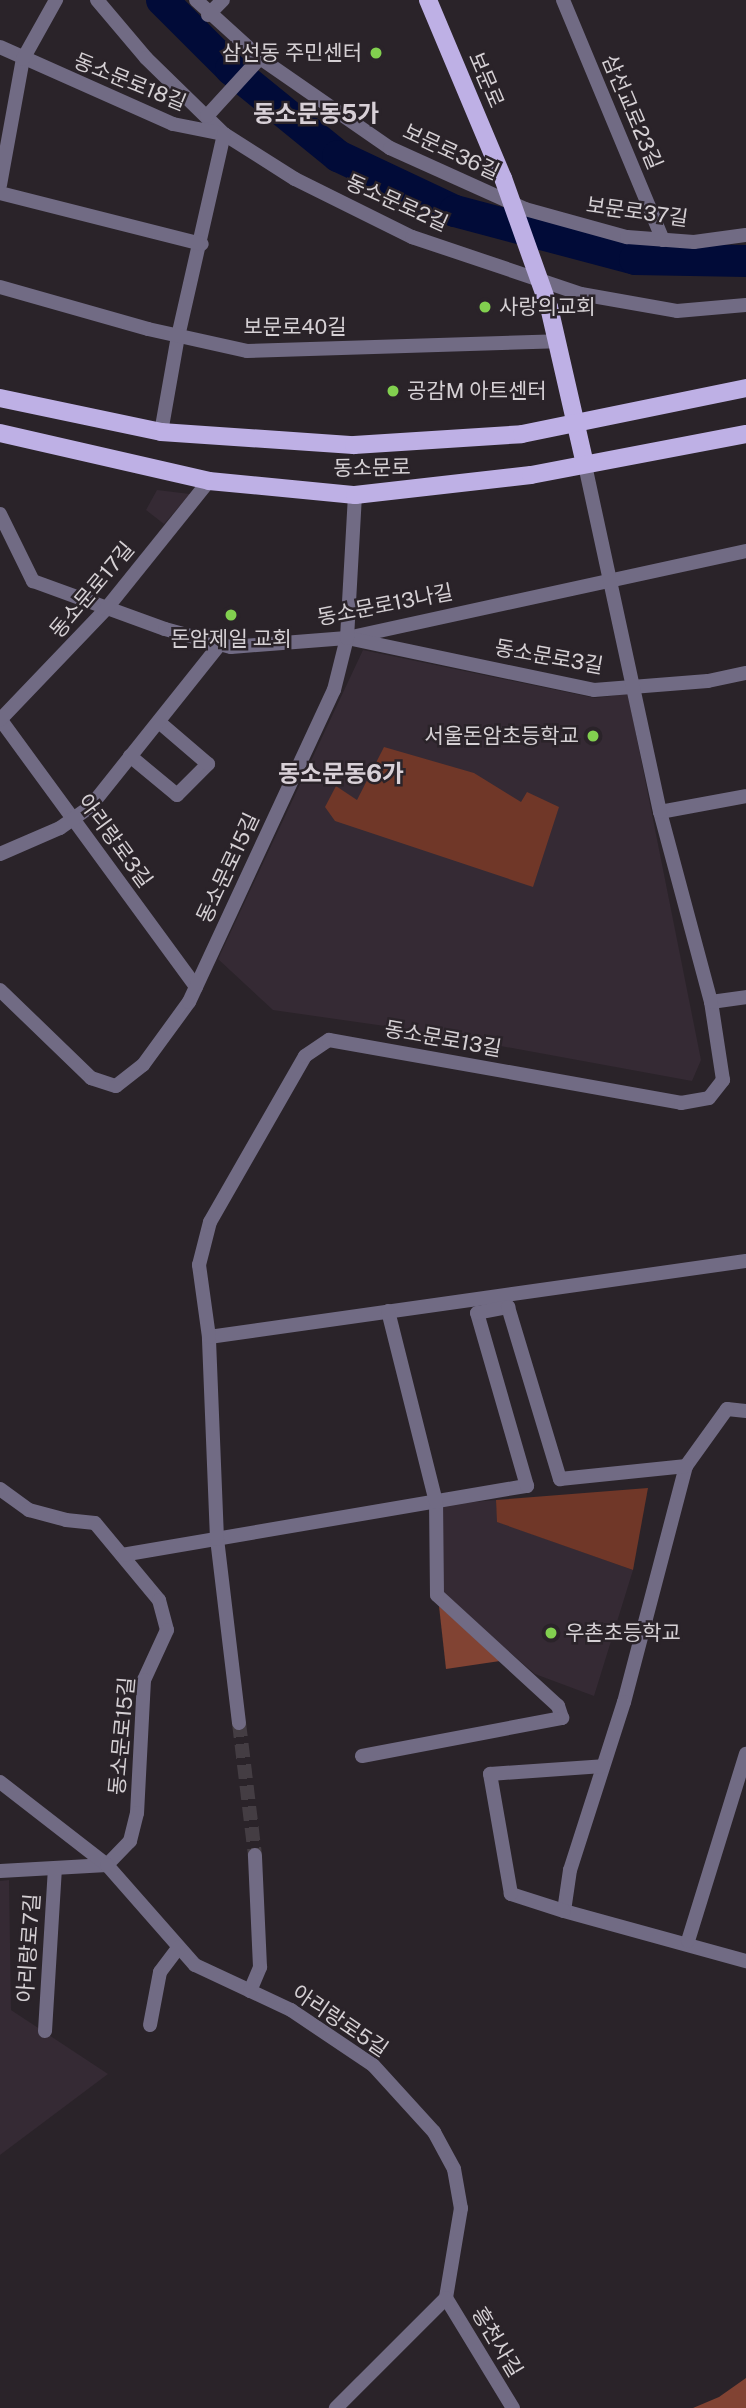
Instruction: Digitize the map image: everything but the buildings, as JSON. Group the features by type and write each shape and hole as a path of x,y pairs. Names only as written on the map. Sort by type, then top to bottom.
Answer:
{"main road":[{"name":"보문로","path":"428,0 503,178 549,307 557,341"},
{"path":"557,341 585,464"},
{"name":"동소문로","path":"0,398 161,432 354,444 522,434 746,388"},
{"name":"동소문로","path":"0,433 209,481 355,495 443,488 746,434"}],"street":[{"path":"0,185 23,59 56,0"},
{"name":"동소문로2길","path":"97,0 146,58 224,134 295,180 412,237 581,294 677,311 746,305"},
{"name":"보문로36길","path":"196,0 208,15 260,58 390,148 524,209"},
{"path":"208,15 223,0"},
{"name":"삼선교로23길","path":"563,0 663,240"},
{"name":"동소문로18길","path":"0,47 173,124 224,134"},
{"path":"207,116 260,58"},
{"path":"161,432 178,336 202,244 224,134"},
{"path":"0,193 202,244"},
{"name":"보문로37길","path":"524,209 627,237 694,242 746,235"},
{"name":"보문로40길","path":"0,287 178,336 247,351 557,341"},
{"name":"동소문로13길","path":"208,1337 199,1265 210,1222 305,1056 329,1040 681,1103 709,1098 723,1080 711,1002 660,813 636,687 585,464"},
{"name":"동소문로17길","path":"0,720 106,609 209,481"},
{"name":"동소문로15길","path":"0,990 91,1077 116,1086 143,1065 196,987 334,690 347,638 355,495"},
{"path":"0,514 33,581 106,609 220,644 90,807 72,819 0,854"},
{"name":"동소문로13나길","path":"220,644 231,647 347,638 746,551"},
{"name":"동소문로3길","path":"347,638 594,690 708,681 746,673"},
{"name":"아리랑로3길","path":"0,720 196,987"},
{"path":"130,756 177,795 208,765 159,722"},
{"path":"660,813 746,796"},
{"path":"711,1002 746,997"},
{"path":"239,1723 217,1539 208,1337 746,1261"},
{"path":"122,1555 527,1486 478,1313 508,1307 560,1479 686,1466"},
{"path":"362,1756 562,1718 558,1706 437,1595 436,1502 388,1311"},
{"path":"565,1910 569,1870 603,1766 686,1466 727,1409 746,1411"},
{"name":"동소문로15길","path":"0,1489 29,1510 66,1520 95,1522 159,1600 167,1630 144,1680 137,1813 130,1841 107,1865"},
{"path":"688,1941 746,1754"},
{"path":"603,1766 490,1774 510,1894 745,1956"},
{"name":"아리랑로5길","path":"0,1782 107,1865 195,1965 291,2010 373,2065 434,2132 454,2169 461,2208 446,2298"},
{"path":"250,1991 260,1967 254,1855"},
{"name":"아리랑로7길","path":"0,1871 107,1865"},
{"name":"아리랑로7길","path":"45,2031 55,1868"},
{"path":"150,2025 160,1972 179,1947"},
{"path":"336,2408 446,2298"},
{"name":"흥천사길","path":"446,2298 513,2408"}],"shaded area":[{"path":"157,490 190,494 164,524 146,510"},
{"path":"363,650 595,698 628,694 701,1060 692,1081 413,1030 273,1010 218,959"},
{"path":"384,747 474,773 521,802 527,792 559,807 533,887 335,821 325,807 336,786 357,800"},
{"path":"648,1488 633,1570 497,1522 496,1500"},
{"name":"우촌초등학교","path":"496,1500 498,1522 633,1570 594,1696 535,1674 441,1593 440,1505"},
{"path":"439,1606 500,1661 446,1669"},
{"path":"9,1880 11,2010 108,2074 0,2155 0,1881"},
{"path":"746,2378 746,2408 693,2408 719,2397"}],"waterway":[{"path":"162,0 231,69 338,156 455,211 635,259 746,261"}],"tunnel":[{"path":"239,1723 255,1855"}],"place":[{"name":"삼선동 주민센터","path":"376,53"},
{"name":"사랑의교회","path":"485,307"},
{"name":"공감M 아트센터","path":"393,391"},
{"name":"돈암제일 교회","path":"231,615"},
{"name":"서울돈암초등학교","path":"593,736"},
{"name":"우촌초등학교","path":"551,1633"}],"district":[{"name":"동소문동5가","path":"316,114"},
{"name":"동소문동6가","path":"341,774"}]}
